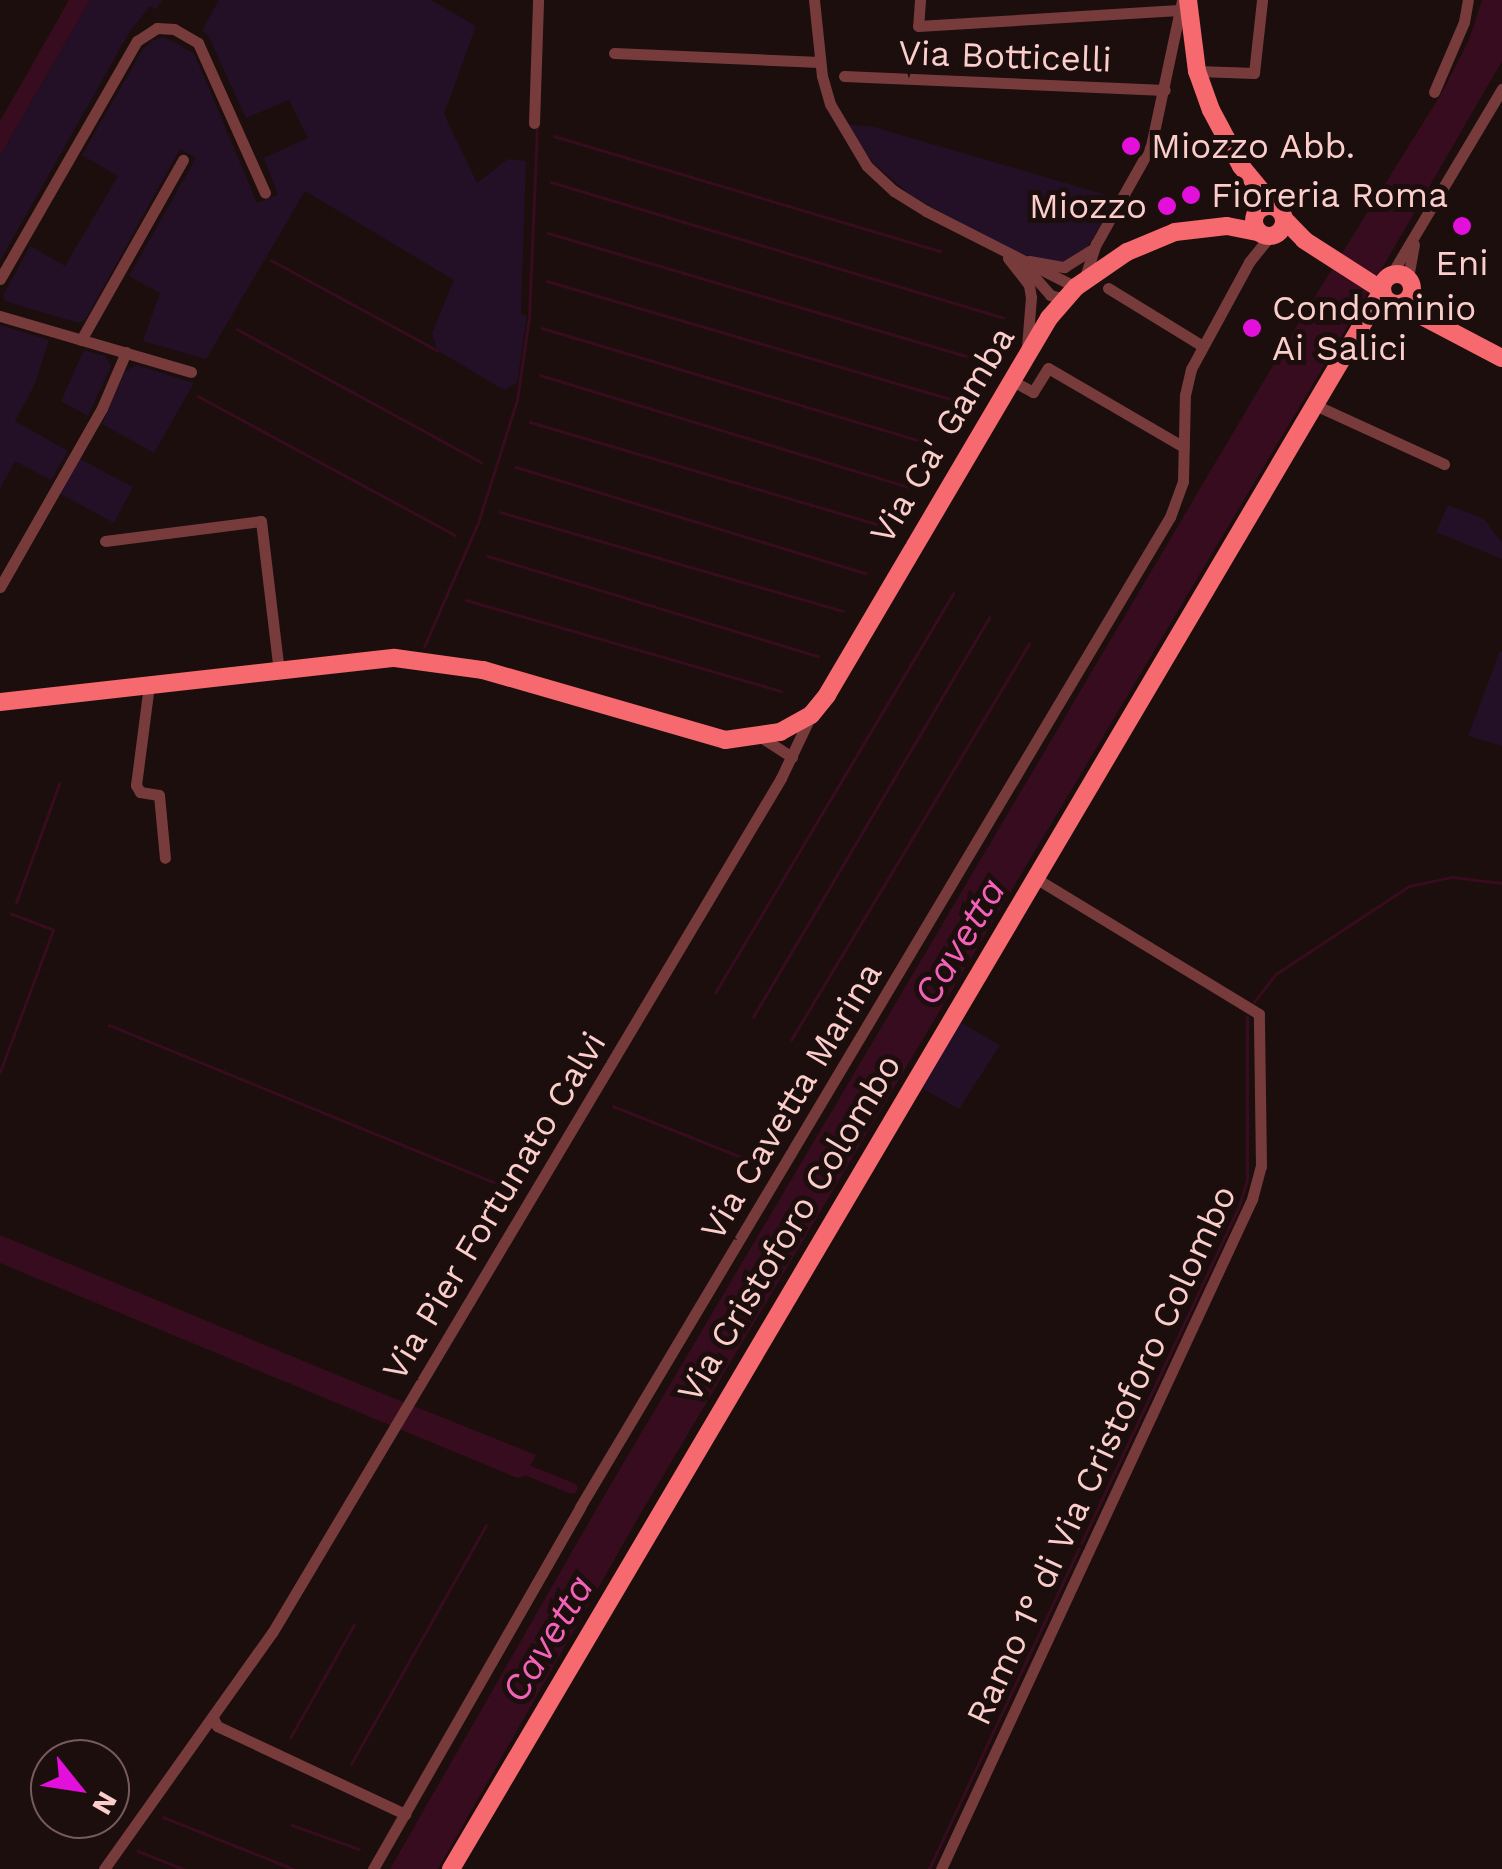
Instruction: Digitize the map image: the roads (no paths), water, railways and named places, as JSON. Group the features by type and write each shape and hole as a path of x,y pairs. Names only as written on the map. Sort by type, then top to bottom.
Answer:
{"street":[{"path":"534,122 538,0"},
{"path":"814,0 820,62 830,104 867,166 894,191 1012,257 1050,295 1075,288 1146,158 1183,3"},
{"path":"920,0 918,26 1183,3"},
{"path":"1197,71 1254,72 1262,0"},
{"path":"1434,92 1464,22 1468,0"},
{"path":"1183,3 1197,71 1211,110 1254,184 1266,227"},
{"path":"0,280 137,41 157,28 174,30 198,43 266,193"},
{"path":"1173,45 1182,34 1192,41"},
{"path":"1171,62 1192,41"},
{"path":"614,53 820,62"},
{"name":"Via Botticelli","path":"844,76 1165,90"},
{"path":"1388,287 1502,89"},
{"path":"81,340 183,160"},
{"name":"Via Ca' Gamba","path":"811,715 1018,372 1075,288 1151,240 1184,230 1266,227 1310,244 1388,287 1436,322 1502,358"},
{"name":"Via Cavetta Marina","path":"374,1869 580,1506 1170,517 1183,481 1185,395 1201,345 1266,227"},
{"path":"1012,257 1064,268 1078,262 1096,244"},
{"path":"1012,257 1031,297 1018,372 1033,392 1048,368 1184,447"},
{"name":"Via Cristoforo Colombo","path":"450,1869 1388,287"},
{"path":"1108,288 1201,345"},
{"path":"0,316 192,372"},
{"path":"0,586 102,408 126,352"},
{"path":"1316,405 1444,464"},
{"path":"105,541 261,521 279,671"},
{"path":"0,702 378,659 443,662 724,740 761,737 811,715"},
{"path":"149,685 136,785 140,792 159,795 164,858"},
{"name":"Via Pier Fortunato Calvi","path":"104,1869 272,1633 792,757 811,715"},
{"path":"761,737 792,757"},
{"name":"Ramo 1° di Via Cristoforo Colombo","path":"941,1869 1252,1199 1261,1166 1258,1014 1035,878"},
{"path":"214,1718 216,1726 405,1814"}],"water":[{"path":"69,0 90,0 0,156 0,121"},
{"name":"Cavetta","path":"1482,0 1502,0 1502,61 1391,253 642,1511 438,1869 390,1869 601,1501 1288,340 1441,94 1469,40"},
{"path":"0,1235 536,1455 525,1476 517,1478 0,1263"}],"waterway":[{"path":"424,647 478,523 517,400 529,318 537,127"},
{"path":"554,136 940,251"},
{"path":"551,182 1003,318"},
{"path":"548,233 990,363"},
{"path":"271,260 437,350"},
{"path":"547,281 964,403"},
{"path":"542,328 931,444"},
{"path":"237,329 481,462"},
{"path":"540,375 909,487"},
{"path":"198,396 455,535"},
{"path":"530,422 891,528"},
{"path":"516,467 865,573"},
{"path":"500,512 843,611"},
{"path":"488,556 818,656"},
{"path":"715,993 953,594"},
{"path":"466,600 781,691"},
{"path":"753,1017 989,618"},
{"path":"791,1040 1029,644"},
{"path":"16,903 59,784"},
{"path":"1254,1002 1276,974 1409,886 1452,877 1502,883"},
{"path":"0,1072 53,930 11,914"},
{"path":"929,1869 1239,1206 1247,1179 1247,1017"},
{"path":"109,1025 510,1189"},
{"path":"613,1106 754,1162"},
{"path":"515,1465 572,1488"},
{"path":"351,1764 486,1525"},
{"path":"290,1738 354,1625"},
{"path":"163,1817 294,1869"},
{"path":"292,1825 359,1849"},
{"path":"138,1851 184,1869"}],"place":[{"name":"Miozzo Abb.","path":"1131,146"},
{"name":"Fioreria Roma","path":"1191,195"},
{"name":"Miozzo","path":"1167,206"},
{"name":"Eni","path":"1462,226"},
{"name":"Condominio Ai Salici","path":"1252,328"}]}
